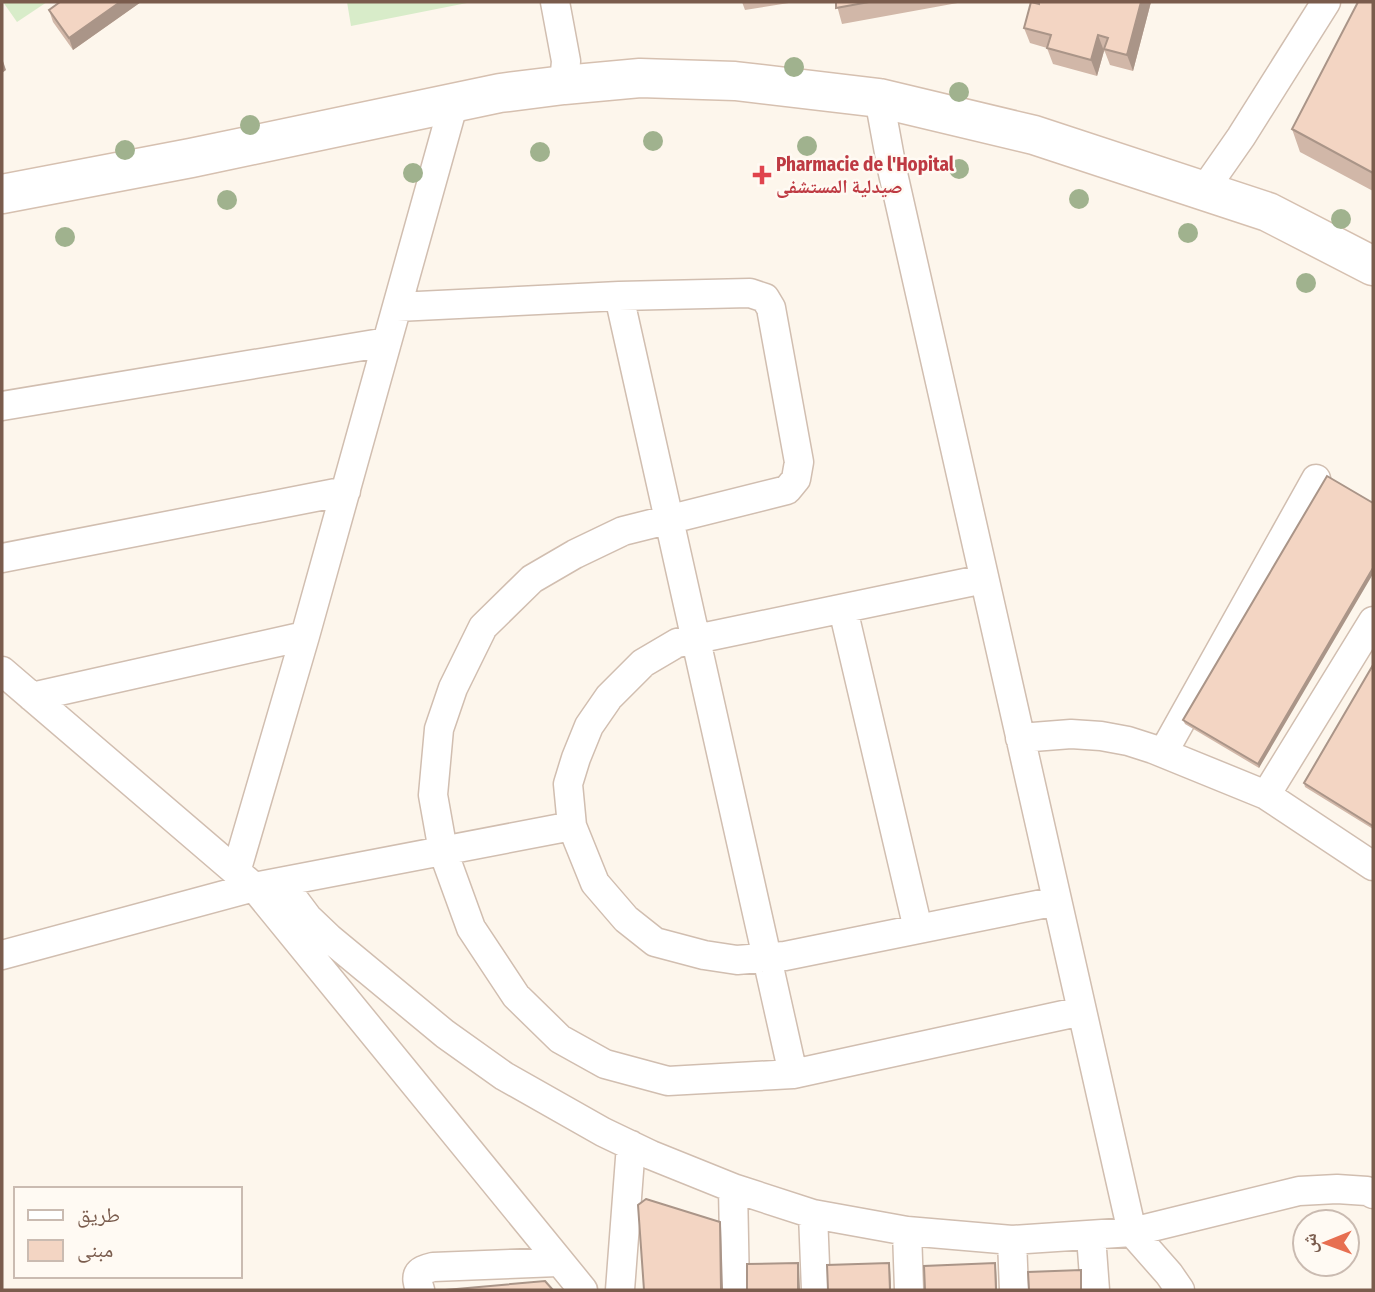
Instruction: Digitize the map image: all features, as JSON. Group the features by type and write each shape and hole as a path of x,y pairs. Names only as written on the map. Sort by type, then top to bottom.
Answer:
{"main road":[{"path":"2,194 191,158 500,93 640,78 735,81 879,98 1034,135 1268,212 1373,267"}],"street":[{"path":"555,2 566,61 564,85"},
{"path":"1204,190 1241,137 1326,2"},
{"path":"879,98 895,183 1132,1232 1180,1290"},
{"path":"454,102 305,636 257,880 558,1262 583,1290"},
{"path":"397,307 619,296 750,293 765,298 771,307 799,462 796,479 787,490 622,531 575,554 532,579 483,627 453,688 439,729 433,795 443,850 471,928 516,996 560,1039 605,1064 668,1081 793,1074 1082,1012"},
{"path":"619,296 793,1074"},
{"path":"2,406 387,342"},
{"path":"1163,753 1316,479"},
{"path":"2,558 346,491"},
{"path":"984,579 677,643 643,663 609,697 589,726 568,784 572,825 594,883 626,919 655,942 704,955 737,960 785,956 1057,901"},
{"path":"844,608 918,929"},
{"path":"1266,795 1373,621"},
{"path":"32,697 305,636"},
{"path":"2,671 257,880 308,918 445,1034 503,1076 603,1132 733,1188 813,1214 907,1231 1012,1241 1132,1232 1300,1191 1337,1189 1367,1191 1373,1194"},
{"path":"1020,738 1071,734 1101,736 1128,741 1163,753 1266,795 1373,866"},
{"path":"2,955 257,880 443,850 572,825"},
{"path":"620,1290 631,1145"},
{"path":"733,1188 735,1290"},
{"path":"813,1214 816,1290"},
{"path":"907,1231 909,1290"},
{"path":"1091,1236 1095,1290"},
{"path":"1012,1241 1014,1290"},
{"path":"420,1290 416,1279 419,1272 433,1267 558,1262"}],"green space":[{"path":"3,2 30,3 47,2 17,22"},
{"path":"347,2 472,2 351,26"}],"building":[{"path":"60,2 120,2 69,38 49,10"},
{"path":"836,2 869,2 836,8"},
{"path":"1031,2 1141,2 1127,55 1104,49 1108,38 1098,35 1091,60 1047,48 1051,35 1024,28"},
{"path":"1358,2 1373,2 1373,173 1292,129"},
{"path":"1327,476 1373,503 1373,568 1258,764 1183,720"},
{"path":"1373,665 1373,826 1304,783"},
{"path":"646,1199 720,1222 721,1290 644,1290 638,1205"},
{"path":"798,1263 798,1290 747,1290 747,1264"},
{"path":"889,1263 890,1290 828,1290 827,1265"},
{"path":"995,1263 996,1290 925,1290 924,1266"},
{"path":"1081,1270 1081,1290 1029,1290 1028,1272"},
{"path":"545,1281 553,1290 445,1290"}],"place":[{"name":"Pharmacie de l'Hopital صيدلية المستشفى","path":"762,175"}]}
